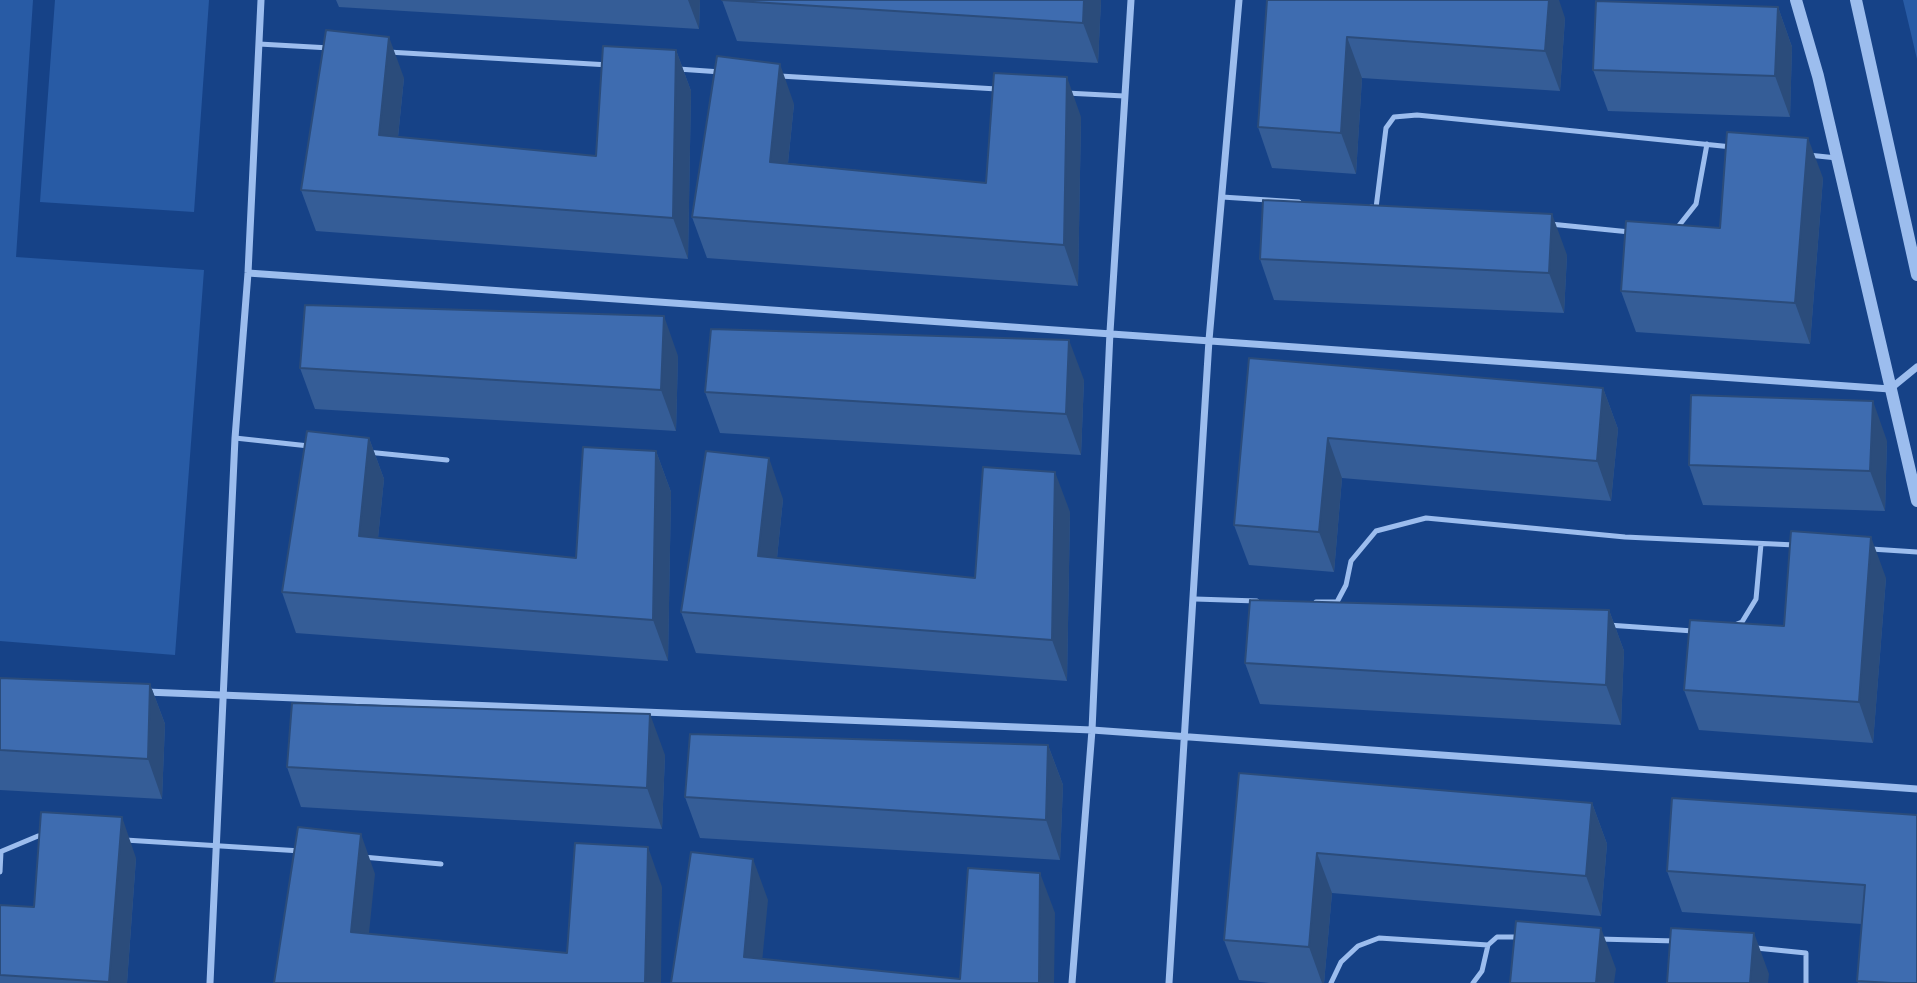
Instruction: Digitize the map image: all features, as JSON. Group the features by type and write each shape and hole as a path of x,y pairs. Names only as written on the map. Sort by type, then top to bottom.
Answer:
{"street":[{"path":"210,983 235,438 248,273 261,0"},
{"path":"1072,983 1076,902 1092,730 1110,332 1131,0"},
{"path":"1170,983 1209,340 1239,0"},
{"path":"1796,0 1818,76 1917,501"},
{"path":"1856,0 1917,275"},
{"path":"248,273 1890,389 1917,367"},
{"path":"133,691 1092,730 1917,789"}],"lane":[{"path":"259,44 343,49"},
{"path":"385,52 622,66"},
{"path":"664,69 733,73"},
{"path":"775,75 1012,90"},
{"path":"1054,92 1124,96"},
{"path":"1376,208 1386,128 1394,117 1417,115 1744,148"},
{"path":"1671,233 1684,222 1696,204 1707,144"},
{"path":"1797,153 1836,158"},
{"path":"1222,197 1312,203"},
{"path":"1363,207 1389,209"},
{"path":"1544,223 1637,233"},
{"path":"235,438 315,446"},
{"path":"354,450 447,460"},
{"path":"1337,602 1346,585 1351,561 1376,531 1426,518 1625,537 1800,546"},
{"path":"1729,627 1742,622 1756,599 1761,544"},
{"path":"1865,549 1917,552"},
{"path":"1195,599 1259,601"},
{"path":"1311,602 1350,603"},
{"path":"1604,624 1705,632"},
{"path":"0,872 1,852 38,836 52,836"},
{"path":"121,839 309,852"},
{"path":"349,856 441,864"},
{"path":"1474,983 1482,971 1488,945 1497,937 1525,937"},
{"path":"1331,983 1342,962 1358,946 1379,938 1488,945"},
{"path":"1593,939 1688,942"},
{"path":"1753,948 1806,953 1806,983"}],"shaded area":[{"path":"0,0 33,0 16,257 204,270 175,655 0,641"},
{"path":"55,0 209,0 194,212 40,202"},
{"path":"1903,0 1917,0 1917,59"}],"building":[{"path":"722,0 1084,0 1083,23"},
{"path":"1267,0 1549,0 1545,51 1347,37 1341,133 1258,127"},
{"path":"1596,1 1778,7 1775,76 1593,70"},
{"path":"326,30 389,37 379,135 596,156 603,46 676,50 673,218 301,190"},
{"path":"717,56 780,64 770,162 986,183 994,73 1067,77 1064,245 692,217"},
{"path":"1727,132 1808,138 1795,303 1621,291 1626,221 1720,228"},
{"path":"1263,200 1552,214 1549,273 1260,259"},
{"path":"305,305 664,316 661,390 300,368"},
{"path":"711,329 1069,340 1066,414 705,392"},
{"path":"1249,358 1603,388 1597,461 1328,438 1319,532 1234,525"},
{"path":"1691,395 1873,401 1870,471 1689,465"},
{"path":"307,431 369,438 359,536 576,558 583,447 656,451 653,620 282,592"},
{"path":"706,451 769,458 758,556 975,578 983,467 1055,472 1052,640 681,612"},
{"path":"1791,531 1871,537 1859,702 1684,690 1690,620 1784,626"},
{"path":"1250,600 1609,610 1606,685 1245,663"},
{"path":"0,678 150,684 148,759 0,750"},
{"path":"292,703 650,714 647,788 287,767"},
{"path":"690,734 1048,745 1046,820 685,797"},
{"path":"1239,773 1592,803 1586,876 1317,853 1309,947 1224,940"},
{"path":"1672,798 1917,815 1917,983 1857,981 1865,885 1667,871"},
{"path":"41,812 122,817 109,982 0,975 0,905 34,907"},
{"path":"298,827 361,834 351,932 567,953 575,843 648,847 645,983 274,983"},
{"path":"691,852 753,859 744,957 960,979 968,868 1040,873 1039,983 671,983"},
{"path":"1516,921 1601,928 1596,983 1510,983"},
{"path":"1671,928 1754,933 1750,983 1667,983"}]}
